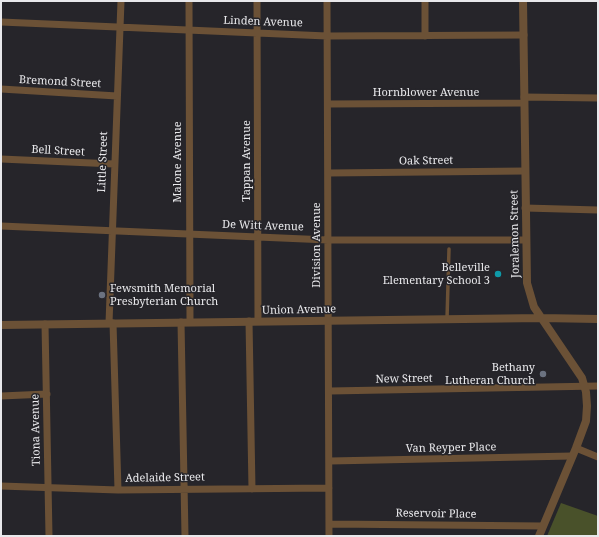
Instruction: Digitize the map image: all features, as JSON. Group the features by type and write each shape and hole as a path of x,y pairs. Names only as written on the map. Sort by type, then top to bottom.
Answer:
{"street":[{"name":"Little Street","path":"118,490 111,323 112,231 120,1"},
{"name":"Malone Avenue","path":"185,536 186,322 189,234 189,1"},
{"name":"Tappan Avenue","path":"257,1 258,321"},
{"name":"Division Avenue","path":"327,1 328,321 330,391 329,536"},
{"path":"425,1 425,36"},
{"name":"Joralemon Street","path":"524,1 525,240 529,291 534,307 578,370 585,386 587,399 587,414 574,452 538,536"},
{"name":"Linden Avenue","path":"1,22 327,36 524,35"},
{"name":"Bremond Street","path":"1,89 117,96"},
{"name":"Hornblower Avenue","path":"328,104 598,98"},
{"name":"Bell Street","path":"1,159 114,164"},
{"name":"Oak Street","path":"328,173 525,171"},
{"path":"525,208 598,210"},
{"name":"De Witt Avenue","path":"1,226 328,240 525,240"},
{"name":"Union Avenue","path":"1,325 541,318 598,319"},
{"path":"249,321 252,489"},
{"name":"Tiona Avenue","path":"46,324 49,536"},
{"name":"New Street","path":"330,391 598,386"},
{"path":"1,396 47,394"},
{"path":"574,452 598,457"},
{"name":"Van Reyper Place","path":"330,461 574,452"},
{"name":"Adelaide Street","path":"1,486 118,490 329,488"},
{"name":"Reservoir Place","path":"330,524 543,526"}],"lane":[{"path":"447,319 449,249"}],"green space":[{"path":"561,503 598,516 598,536 547,536"}],"place":[{"name":"Belleville Elementary School 3","path":"498,274"},
{"name":"Fewsmith Memorial Presbyterian Church","path":"102,295"},
{"name":"Bethany Lutheran Church","path":"543,374"}]}
